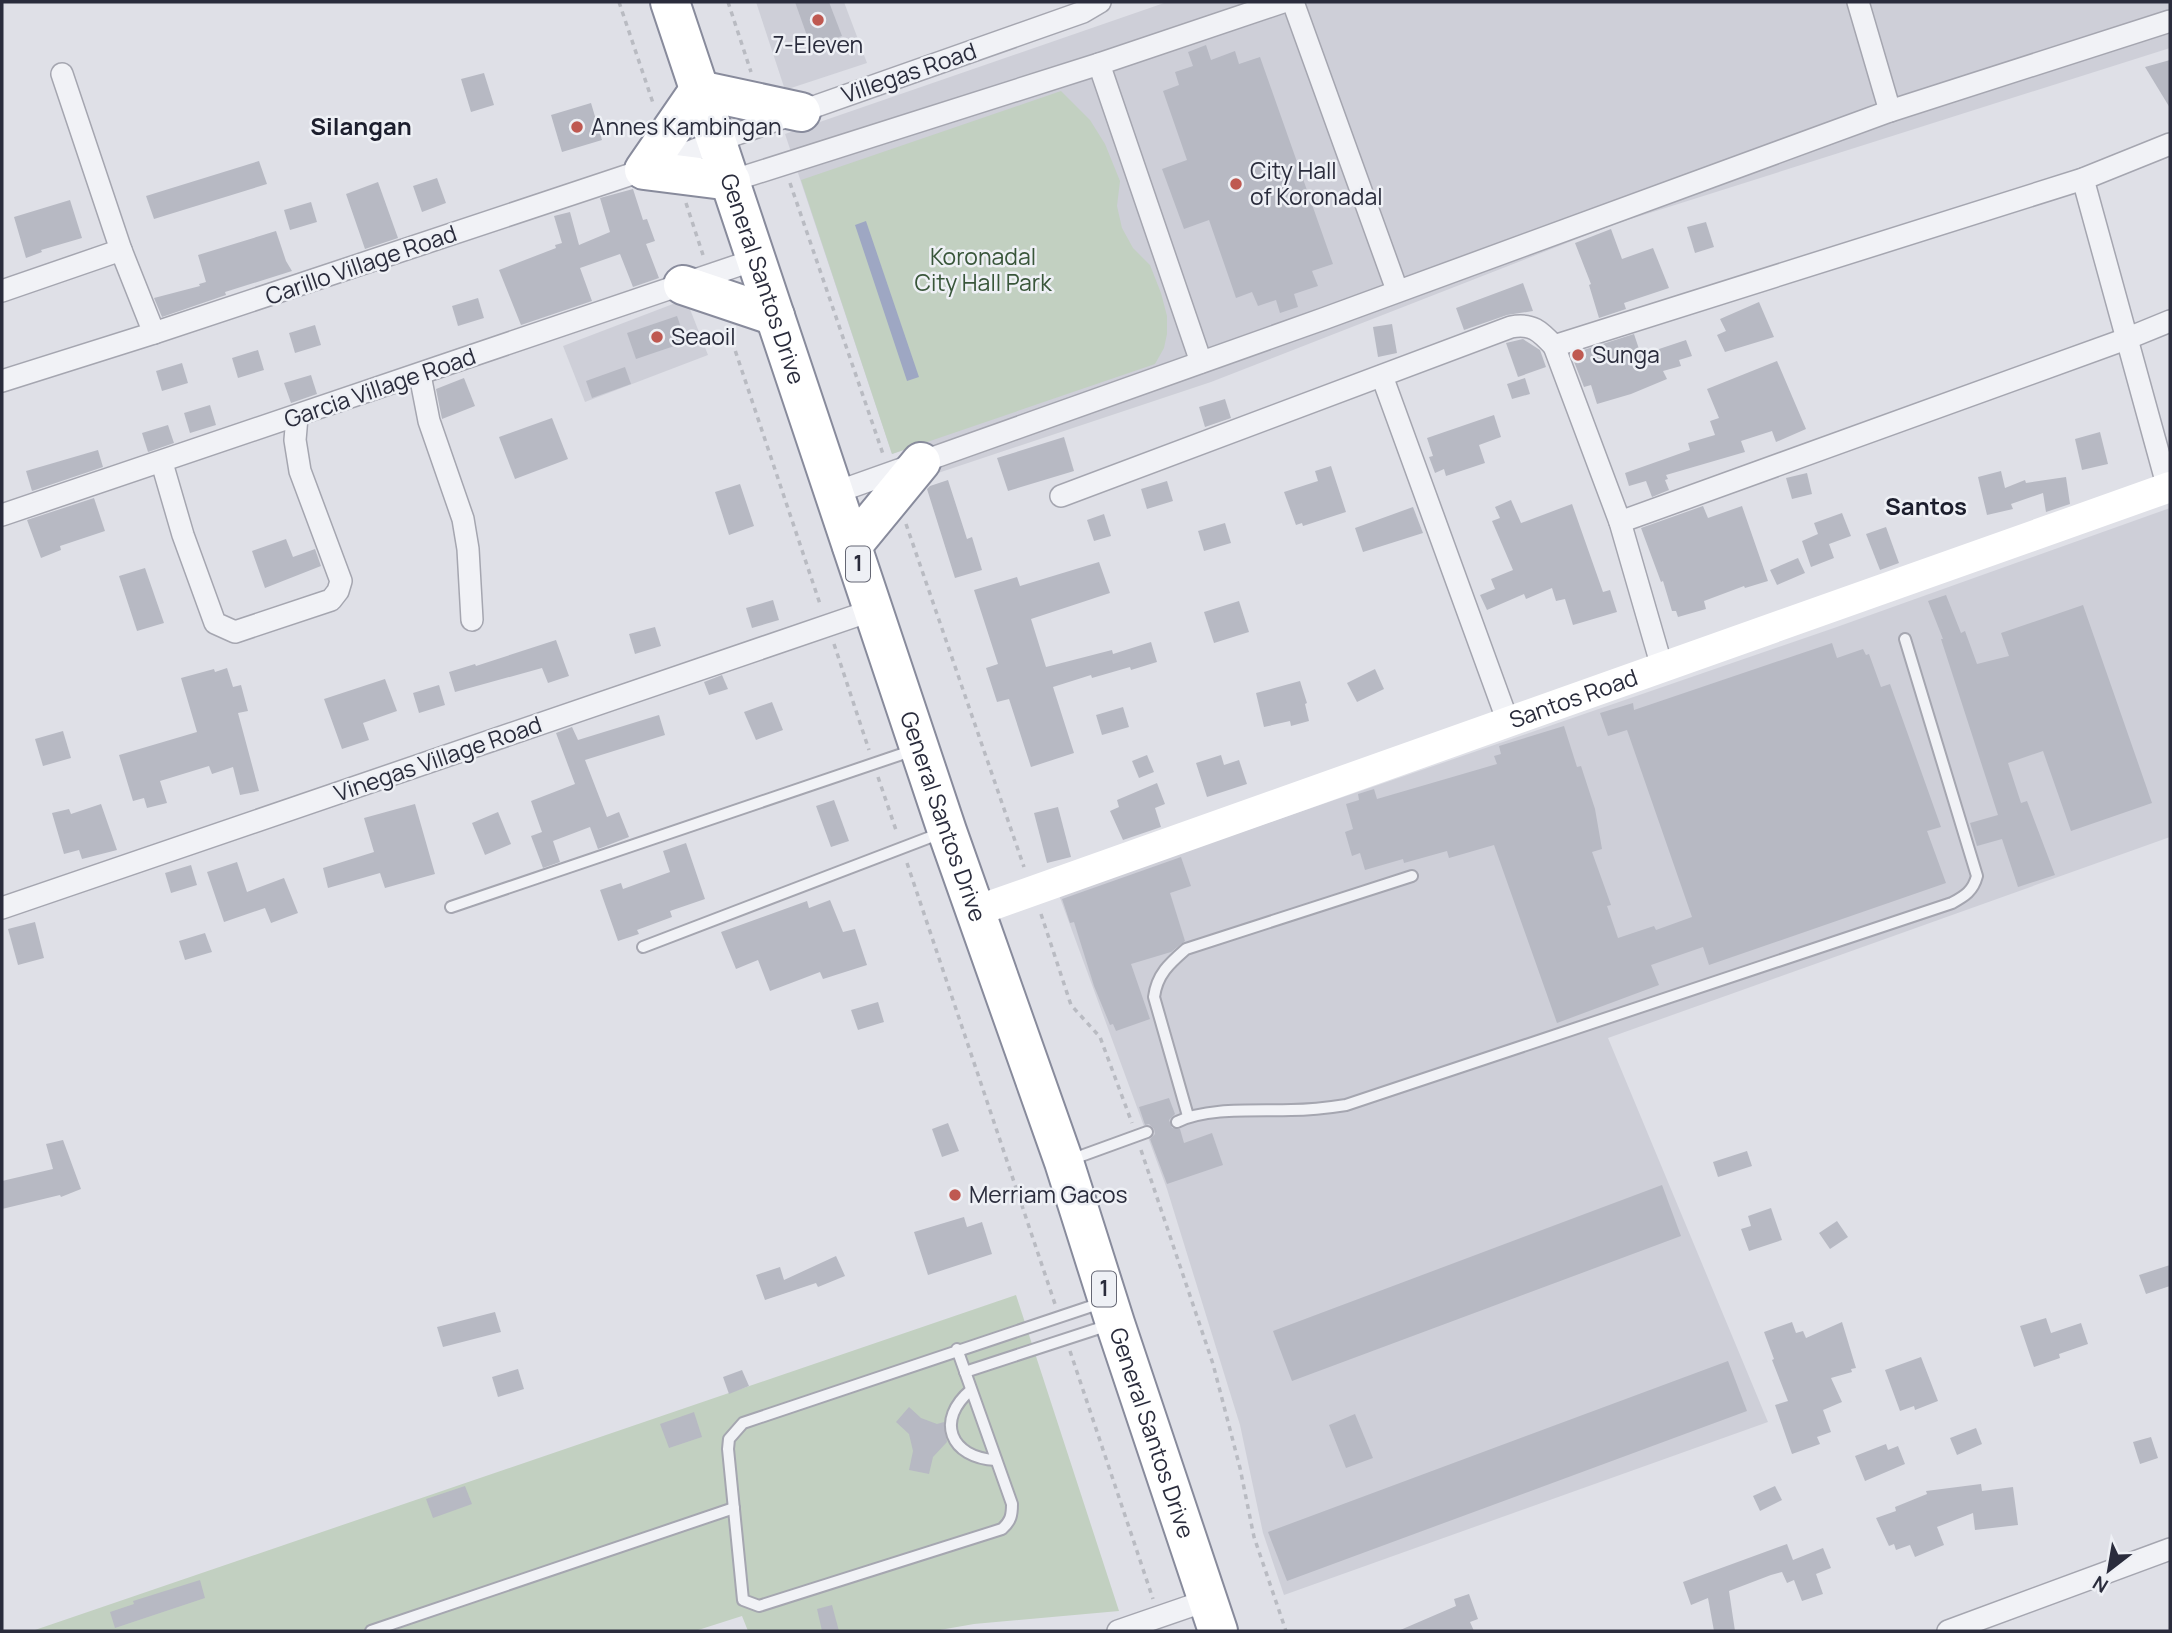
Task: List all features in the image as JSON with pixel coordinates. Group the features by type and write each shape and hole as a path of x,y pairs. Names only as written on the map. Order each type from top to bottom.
{"highway":[{"name":"General Santos Drive","path":"670,2 947,831 1064,1162 1111,1312 1213,1615"},
{"path":"731,181 644,170 699,90 801,112"},
{"path":"703,286 775,316"},
{"path":"852,546 903,462"}],"street":[{"name":"Villegas Road","path":"717,141 1083,12 1100,2"},
{"path":"731,181 1099,64 1283,2"},
{"path":"1293,2 1397,290"},
{"path":"1858,2 1890,111"},
{"path":"834,493 903,462 1200,362 1890,111 2170,21"},
{"path":"1099,64 1200,362"},
{"path":"62,74 121,250 154,333"},
{"name":"Carillo Village Road","path":"2,381 644,170 717,141"},
{"path":"1554,346 2083,179 2170,144"},
{"path":"2083,179 2169,488"},
{"path":"2,291 121,250"},
{"name":"Garcia Village Road","path":"2,515 420,375 703,286 757,259"},
{"path":"1620,522 2170,321"},
{"path":"1061,496 1521,325 1539,329 1554,346 1620,522 1662,667"},
{"path":"420,375 429,421 463,519 468,550 472,620"},
{"path":"1382,376 1508,722"},
{"path":"162,463 183,535 215,623 235,632 331,600 341,581 300,471 295,440 297,416"},
{"name":"Santos Road","path":"976,911 2169,488"},
{"name":"Vinegas Village Road","path":"2,908 873,610"},
{"path":"1948,1631 2170,1549"},
{"path":"1118,1631 1159,1617 1213,1615"}],"lane":[{"path":"1177,1122 1188,1116 1316,1110 1346,1105 1952,903 1967,895 1975,885 1977,876 1905,639"},
{"path":"452,907 920,748"},
{"path":"643,947 947,831"},
{"path":"1188,1116 1154,997 1156,984 1166,966 1186,949 1412,876"},
{"path":"1064,1162 1142,1133"},
{"path":"957,1349 1012,1504 1012,1516 1002,1529 759,1606 743,1600 729,1439 743,1423 957,1349 1059,1316 1111,1312"},
{"path":"965,1372 1066,1339 1111,1312"},
{"path":"971,1390 960,1399 953,1412 953,1439 960,1448 976,1458 996,1460"},
{"path":"371,1631 734,1508"}],"path":[{"path":"619,2 654,108"},
{"path":"728,2 753,78"},
{"path":"790,181 903,462"},
{"path":"682,192 703,286 827,626 1059,1316"},
{"path":"904,517 1071,1005 1100,1037 1142,1133 1213,1364 1240,1468 1254,1536 1286,1631"},
{"path":"1066,1339 1159,1617"}],"shaded area":[{"path":"756,2 844,2 867,63 785,90"},
{"path":"1167,2 2170,2 2170,48 1618,223 1211,382 932,475 920,444 892,454 785,134"},
{"path":"686,299 708,355 585,402 563,346"},
{"path":"2170,508 2170,837 1608,1038 1768,1422 1284,1595 1263,1533 1240,1425 1167,1189 1059,895 1834,628"}],"green space":[{"name":"Koronadal City Hall Park","path":"1061,91 1090,120 1105,144 1120,181 1117,206 1122,228 1133,248 1150,265 1161,293 1167,316 1164,348 1155,364 892,454 801,180"},
{"path":"1016,1295 1119,1611 974,1624 934,1631 748,1631 742,1616 695,1631 32,1631"}],"water":[{"path":"866,221 919,377 907,381 855,225"}],"building":[{"name":"7-Eleven","path":"795,2 829,2 842,36 811,47"},
{"name":"City Hall of Koronadal","path":"1206,45 1211,60 1235,51 1239,64 1260,57 1333,264 1312,271 1318,286 1294,294 1298,307 1280,313 1276,300 1258,306 1252,292 1236,298 1209,220 1184,229 1162,169 1187,160 1163,91 1179,85 1175,72 1193,66 1188,52"},
{"path":"2170,60 2170,108 2145,67"},
{"path":"484,73 494,105 471,112 461,79"},
{"path":"591,103 602,140 562,152 551,115"},
{"path":"259,161 267,184 154,219 146,196"},
{"path":"437,178 446,203 422,212 413,186"},
{"path":"378,182 398,238 365,249 346,194"},
{"path":"633,189 643,220 647,219 655,241 646,244 659,278 633,287 620,254 580,268 592,301 521,325 499,270 556,248 555,245 562,243 554,216 570,212 579,245 610,232 600,198"},
{"path":"70,200 82,238 41,250 42,252 26,258 14,217"},
{"path":"311,202 317,222 290,230 284,210"},
{"path":"1706,222 1714,247 1695,253 1687,227"},
{"path":"1611,229 1622,259 1653,248 1669,288 1624,303 1626,309 1599,318 1589,285 1591,284 1575,243"},
{"path":"276,231 292,271 225,292 226,295 162,317 154,298 206,282 198,255"},
{"path":"1523,283 1533,311 1507,315 1464,330 1456,308"},
{"path":"478,298 484,318 458,326 452,306"},
{"path":"1759,302 1774,337 1725,352 1717,335 1726,331 1720,319"},
{"name":"Seaoil","path":"677,316 686,342 636,359 627,333"},
{"path":"1392,324 1397,353 1378,357 1373,327"},
{"path":"315,325 321,345 295,353 289,333"},
{"path":"1634,334 1641,355 1686,340 1692,356 1679,360 1681,366 1663,371 1667,379 1597,404 1591,385 1584,387 1571,354"},
{"path":"1523,339 1540,350 1546,367 1518,377 1506,343"},
{"path":"258,350 264,370 238,378 232,358"},
{"path":"1777,361 1806,429 1776,442 1772,431 1741,441 1745,452 1666,475 1669,490 1652,497 1646,481 1629,486 1625,473 1690,450 1688,443 1715,435 1710,421 1719,418 1707,389"},
{"path":"182,363 188,383 162,391 156,371"},
{"path":"625,367 631,384 592,398 586,381"},
{"path":"311,375 317,394 291,403 284,383"},
{"path":"464,378 475,406 442,419 436,389"},
{"path":"1525,378 1530,394 1512,399 1507,384"},
{"path":"1225,399 1231,418 1205,427 1199,407"},
{"path":"210,405 216,425 190,433 184,413"},
{"path":"1494,415 1501,437 1479,445 1485,463 1446,476 1444,469 1435,473 1429,457 1433,456 1427,438"},
{"path":"552,418 568,459 515,479 499,437"},
{"path":"168,425 174,443 148,452 142,433"},
{"path":"2100,432 2108,464 2082,470 2075,439"},
{"path":"1064,437 1074,471 1008,491 997,458"},
{"path":"98,450 103,467 32,491 26,471"},
{"path":"1331,466 1346,512 1303,526 1302,523 1296,525 1284,492 1318,481 1315,471"},
{"path":"2001,471 2005,488 2025,480 2026,483 2066,477 2070,504 2046,512 2043,493 2011,504 2013,509 1987,515 1978,477"},
{"path":"1807,473 1812,494 1792,499 1786,478"},
{"path":"948,480 967,539 972,537 982,570 955,578 927,489"},
{"path":"1167,481 1173,501 1147,509 1141,489"},
{"path":"740,484 754,526 729,535 715,492"},
{"path":"94,498 105,531 60,546 61,550 41,558 27,520"},
{"path":"1511,500 1521,523 1572,504 1603,592 1610,590 1617,612 1573,625 1565,599 1556,601 1552,588 1526,599 1524,594 1487,610 1480,595 1495,589 1491,579 1513,570 1492,521 1500,518 1495,507"},
{"path":"1703,506 1708,518 1742,506 1768,581 1745,588 1744,586 1704,601 1706,609 1678,617 1676,611 1672,611 1641,528"},
{"path":"1413,507 1423,533 1363,552 1355,528"},
{"path":"1842,513 1851,536 1829,544 1834,558 1811,567 1802,541 1818,534 1814,523"},
{"path":"1104,514 1111,536 1094,541 1087,520"},
{"path":"1225,523 1231,543 1204,551 1198,531"},
{"path":"1886,527 1899,563 1880,570 1866,534"},
{"path":"286,539 293,557 315,549 321,566 265,588 252,551"},
{"path":"1798,558 1805,573 1777,585 1770,570"},
{"path":"1099,562 1110,593 1031,619 1046,667 1112,650 1113,654 1151,642 1157,662 1092,678 1091,675 1053,687 1074,753 1031,767 1009,699 997,702 986,668 998,664 974,590 1017,577 1020,586"},
{"path":"145,568 164,623 137,631 119,576"},
{"path":"1946,595 1961,633 1965,631 1977,664 2009,656 2001,633 2083,605 2152,803 2071,831 2043,751 2008,763 2021,803 2027,801 2055,875 2018,887 2002,839 1977,846 1970,823 1998,815 1943,639 1928,601"},
{"path":"773,600 779,620 752,628 746,608"},
{"path":"1239,601 1249,632 1214,643 1204,612"},
{"path":"655,627 661,646 635,654 629,634"},
{"path":"556,640 569,676 548,683 542,668 455,692 449,672"},
{"path":"1832,643 1837,658 1863,649 1866,655 1869,654 1881,687 1890,684 1941,827 1927,831 1946,883 1709,965 1703,947 1651,965 1659,985 1557,1023 1494,845 1449,858 1447,851 1404,863 1403,859 1365,870 1360,853 1352,856 1345,832 1353,829 1346,804 1359,800 1358,794 1374,789 1377,799 1497,764 1494,756 1501,754 1499,746 1564,726 1577,767 1581,766 1595,809 1602,849 1592,852 1611,905 1607,906 1618,938 1654,926 1656,930 1692,917 1627,730 1608,736 1600,713 1633,703 1634,710"},
{"path":"227,668 233,687 241,685 248,711 238,713 259,791 240,795 233,767 212,774 209,766 160,781 167,803 147,808 144,798 133,801 119,755 197,732 181,678"},
{"path":"1375,669 1384,689 1357,702 1347,683"},
{"path":"722,675 728,689 709,695 704,682"},
{"path":"385,679 397,711 363,723 369,740 342,749 324,699"},
{"path":"1300,681 1309,721 1291,726 1290,721 1264,727 1256,693"},
{"path":"439,685 445,705 419,713 413,693"},
{"path":"772,702 783,730 756,740 744,712"},
{"path":"1123,707 1129,727 1102,735 1096,715"},
{"path":"659,715 665,735 585,760 607,817 619,812 629,837 598,849 590,827 553,841 560,862 543,868 531,836 542,832 531,801 575,784 556,733 572,727 578,740"},
{"path":"63,731 71,758 43,766 35,739"},
{"path":"1147,755 1154,772 1139,778 1132,761"},
{"path":"1221,755 1224,765 1239,760 1247,784 1207,797 1196,763"},
{"path":"1157,783 1165,804 1155,808 1161,827 1123,840 1110,811 1119,807 1117,800"},
{"path":"834,800 849,841 831,847 816,806"},
{"path":"101,804 117,850 82,859 79,850 64,854 52,813 69,809 71,814"},
{"path":"415,804 435,874 385,888 380,873 328,888 323,868 374,852 364,818"},
{"path":"1058,807 1071,857 1047,863 1034,813"},
{"path":"498,812 511,844 485,855 472,823"},
{"path":"686,843 705,899 670,911 672,917 637,930 639,934 618,941 600,890 621,883 623,889 670,872 663,851"},
{"path":"1181,857 1191,886 1170,893 1185,941 1171,952 1131,964 1150,1019 1116,1031 1113,1024 1110,1025 1094,986 1074,922 1070,923 1062,899"},
{"path":"237,862 247,892 284,878 298,913 271,923 265,908 224,922 207,872"},
{"path":"191,865 197,885 171,893 165,873"},
{"path":"830,900 843,932 855,929 867,965 823,979 820,972 770,991 758,960 736,969 721,932 807,901 809,908"},
{"path":"35,922 44,958 18,965 8,929"},
{"path":"205,933 212,952 185,960 179,941"},
{"path":"878,1002 884,1022 858,1030 851,1010"},
{"path":"1169,1098 1175,1114 1169,1120 1172,1128 1180,1129 1184,1143 1212,1133 1223,1165 1167,1184 1150,1139 1155,1134 1154,1129 1149,1124 1145,1125 1139,1107"},
{"path":"948,1123 959,1151 942,1157 932,1129"},
{"path":"63,1140 81,1189 61,1197 60,1195 2,1209 2,1181 53,1169 46,1144"},
{"path":"1747,1151 1752,1166 1718,1177 1713,1162"},
{"path":"1662,1185 1681,1236 1292,1381 1273,1331"},
{"path":"1771,1208 1782,1240 1749,1251 1741,1229 1751,1226 1748,1216"},
{"path":"964,1217 967,1227 982,1222 992,1254 928,1275 914,1232"},
{"path":"1837,1221 1848,1237 1830,1249 1819,1233"},
{"path":"836,1256 845,1276 818,1287 816,1283 765,1300 756,1275 780,1267 784,1280"},
{"path":"2170,1265 2170,1286 2146,1294 2139,1275"},
{"path":"495,1312 501,1332 443,1347 437,1327"},
{"path":"2046,1318 2051,1333 2081,1323 2088,1344 2059,1354 2060,1358 2034,1367 2020,1326"},
{"path":"1792,1322 1796,1333 1803,1331 1806,1338 1842,1322 1856,1368 1851,1369 1852,1372 1831,1378 1842,1402 1823,1410 1831,1432 1817,1437 1820,1444 1792,1454 1775,1405 1788,1401 1764,1332"},
{"path":"1921,1357 1938,1401 1915,1410 1914,1406 1900,1411 1885,1370"},
{"path":"1728,1361 1747,1411 1287,1581 1268,1532"},
{"path":"518,1369 524,1389 498,1397 492,1377"},
{"path":"742,1370 749,1386 729,1394 723,1377"},
{"path":"909,1407 921,1418 937,1424 944,1422 947,1442 933,1457 929,1474 909,1470 913,1451 909,1434 896,1422"},
{"path":"694,1412 702,1437 669,1448 660,1424"},
{"path":"1355,1414 1373,1458 1346,1468 1329,1425"},
{"path":"1976,1428 1982,1444 1957,1455 1950,1438"},
{"path":"2151,1437 2158,1458 2140,1464 2133,1442"},
{"path":"1886,1444 1888,1450 1898,1446 1905,1464 1865,1481 1855,1456"},
{"path":"1981,1484 1982,1491 2013,1487 2018,1525 1975,1530 1973,1513 1937,1527 1944,1545 1915,1557 1910,1545 1896,1550 1894,1544 1889,1546 1876,1518 1896,1511 1895,1507 1927,1494 1926,1491"},
{"path":"465,1486 472,1504 433,1518 426,1499"},
{"path":"1775,1486 1782,1500 1760,1511 1753,1496"},
{"path":"1787,1544 1793,1560 1823,1548 1831,1568 1816,1574 1823,1594 1802,1601 1794,1580 1787,1583 1782,1572 1729,1591 1735,1631 1714,1631 1708,1598 1691,1605 1683,1582"},
{"path":"200,1580 205,1598 115,1628 110,1612 134,1604 133,1601"},
{"path":"1469,1594 1478,1619 1470,1622 1474,1631 1398,1631 1456,1606 1454,1599"},
{"path":"832,1605 839,1631 822,1631 817,1609"}],"place":[{"name":"7-Eleven","path":"818,20"},
{"name":"Annes Kambingan","path":"577,127"},
{"name":"City Hall of Koronadal","path":"1236,184"},
{"name":"Seaoil","path":"657,337"},
{"name":"Sunga","path":"1578,355"},
{"name":"Merriam Gacos","path":"955,1195"}],"district":[{"name":"Silangan","path":"361,127"},
{"name":"Santos","path":"1926,507"}]}
